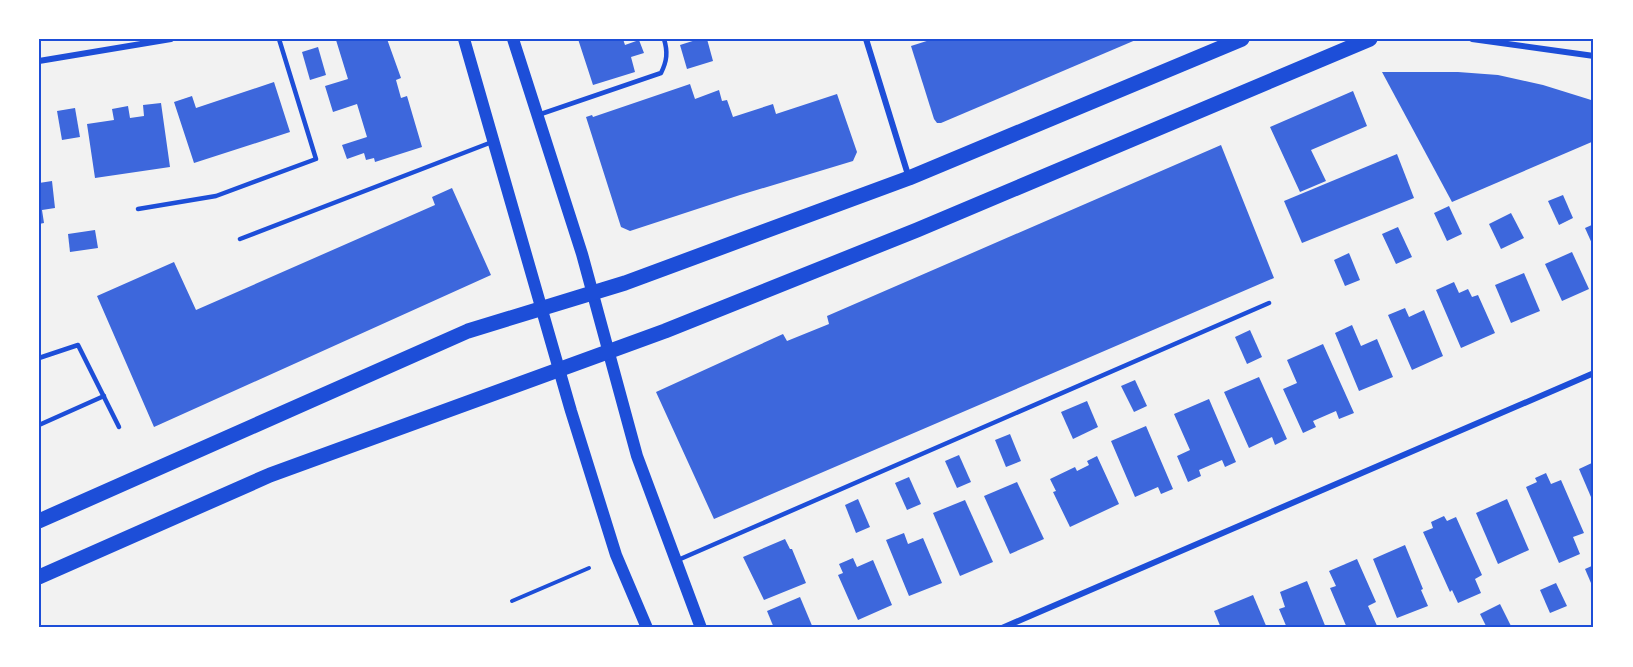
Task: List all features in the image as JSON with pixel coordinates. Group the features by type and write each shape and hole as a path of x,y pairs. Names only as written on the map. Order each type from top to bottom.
{"main road":[{"path":"464,39 559,370 616,555 646,628"},
{"path":"513,39 592,292 637,456 702,628"},
{"path":"39,521 468,331 624,283 909,178 1241,39"},
{"path":"39,577 270,475 608,352 917,230 1370,39"}],"street":[{"path":"39,61 171,39"},
{"path":"866,39 909,178"},
{"path":"1472,39 1594,56"},
{"path":"1002,628 1594,373"}],"lane":[{"path":"138,209 216,196 316,159 279,39"},
{"path":"538,115 661,73 668,50 664,39"},
{"path":"240,239 493,141"},
{"path":"676,561 1269,303"},
{"path":"39,358 78,345 119,427"},
{"path":"39,424 104,396"}],"path":[{"path":"512,601 589,568"}],"building":[{"path":"387,39 401,78 396,80 401,98 407,96 422,147 375,162 374,158 366,160 364,153 347,159 342,145 367,137 357,104 333,112 325,86 348,79 336,40"},
{"path":"578,39 623,39 625,45 639,40 644,53 631,57 635,72 593,85"},
{"path":"707,39 713,61 687,69 680,45"},
{"path":"933,39 1138,39 937,123 911,46"},
{"path":"318,47 326,75 310,80 302,52"},
{"path":"1382,72 1458,72 1498,75 1543,85 1588,99 1594,101 1594,141 1452,202"},
{"path":"274,82 290,132 194,163 174,102 192,96 196,108"},
{"path":"690,84 695,99 719,90 722,101 727,100 733,117 773,104 776,114 837,94 857,152 853,161 630,231 621,227 586,117 592,115 593,117"},
{"path":"1353,91 1367,126 1311,150 1326,181 1300,192 1270,127"},
{"path":"161,103 170,167 95,178 87,124 114,120 112,109 128,106 130,118 144,116 143,105"},
{"path":"75,108 80,137 62,140 57,111"},
{"path":"1221,145 1274,278 714,519 656,392 783,334 787,341 829,324 827,316"},
{"path":"1397,154 1414,198 1302,243 1284,201"},
{"path":"52,181 55,208 42,210 44,223 39,224 39,183"},
{"path":"452,188 491,275 154,427 97,296 174,262 196,310 435,205 432,197"},
{"path":"1563,195 1573,218 1559,225 1548,201"},
{"path":"1449,206 1462,234 1447,241 1434,213"},
{"path":"1511,213 1524,238 1501,249 1489,224"},
{"path":"1594,224 1594,248 1585,228"},
{"path":"1398,227 1412,257 1396,264 1382,234"},
{"path":"95,230 98,248 70,252 68,234"},
{"path":"1572,252 1589,289 1562,301 1545,264"},
{"path":"1349,253 1360,280 1345,286 1334,260"},
{"path":"1524,273 1540,311 1511,323 1495,285"},
{"path":"1454,282 1459,293 1468,289 1472,297 1478,295 1495,333 1461,348 1436,290"},
{"path":"1405,308 1409,317 1424,310 1443,356 1412,370 1388,315"},
{"path":"1352,325 1361,346 1377,339 1393,377 1359,391 1335,333"},
{"path":"1250,330 1262,357 1247,364 1235,337"},
{"path":"1323,344 1354,413 1339,419 1336,411 1313,421 1316,427 1303,433 1283,389 1297,383 1287,360"},
{"path":"1259,377 1287,439 1275,445 1272,437 1249,448 1224,392"},
{"path":"1135,380 1147,406 1134,412 1121,386"},
{"path":"1209,399 1236,462 1225,467 1222,460 1199,470 1201,476 1188,482 1177,456 1190,450 1174,414"},
{"path":"1087,401 1098,427 1073,439 1061,412"},
{"path":"1146,426 1173,489 1161,494 1158,487 1135,497 1111,441"},
{"path":"1010,434 1021,461 1006,467 995,440"},
{"path":"959,455 971,482 957,488 945,461"},
{"path":"1097,456 1119,504 1070,527 1053,492 1056,491 1050,479 1075,467 1077,471 1089,465 1087,461"},
{"path":"1594,462 1594,504 1579,469"},
{"path":"1546,473 1551,484 1561,480 1584,533 1573,537 1580,554 1559,563 1526,487 1537,482 1535,478"},
{"path":"909,477 921,504 907,510 895,483"},
{"path":"1017,482 1044,539 1010,554 984,496"},
{"path":"858,499 870,527 856,533 845,505"},
{"path":"1507,499 1529,550 1498,564 1476,513"},
{"path":"965,500 993,562 960,576 933,513"},
{"path":"1444,516 1447,521 1456,517 1482,575 1475,579 1481,593 1458,603 1452,590 1450,592 1423,532 1433,528 1431,522"},
{"path":"904,533 908,544 923,538 942,583 909,596 886,540"},
{"path":"785,539 792,549 806,583 764,600 743,557"},
{"path":"1405,545 1428,606 1397,618 1373,559"},
{"path":"853,558 857,567 873,560 892,605 858,620 838,575 843,573 839,564"},
{"path":"1357,559 1376,602 1368,606 1378,628 1347,628 1330,588 1336,586 1329,571"},
{"path":"1594,565 1594,590 1585,569"},
{"path":"1307,581 1326,628 1287,628 1279,609 1285,607 1280,592"},
{"path":"1556,583 1567,606 1550,613 1540,590"},
{"path":"1253,595 1267,628 1221,628 1214,611"},
{"path":"800,597 813,628 774,628 767,611"},
{"path":"1500,604 1512,628 1487,628 1480,614"}]}
